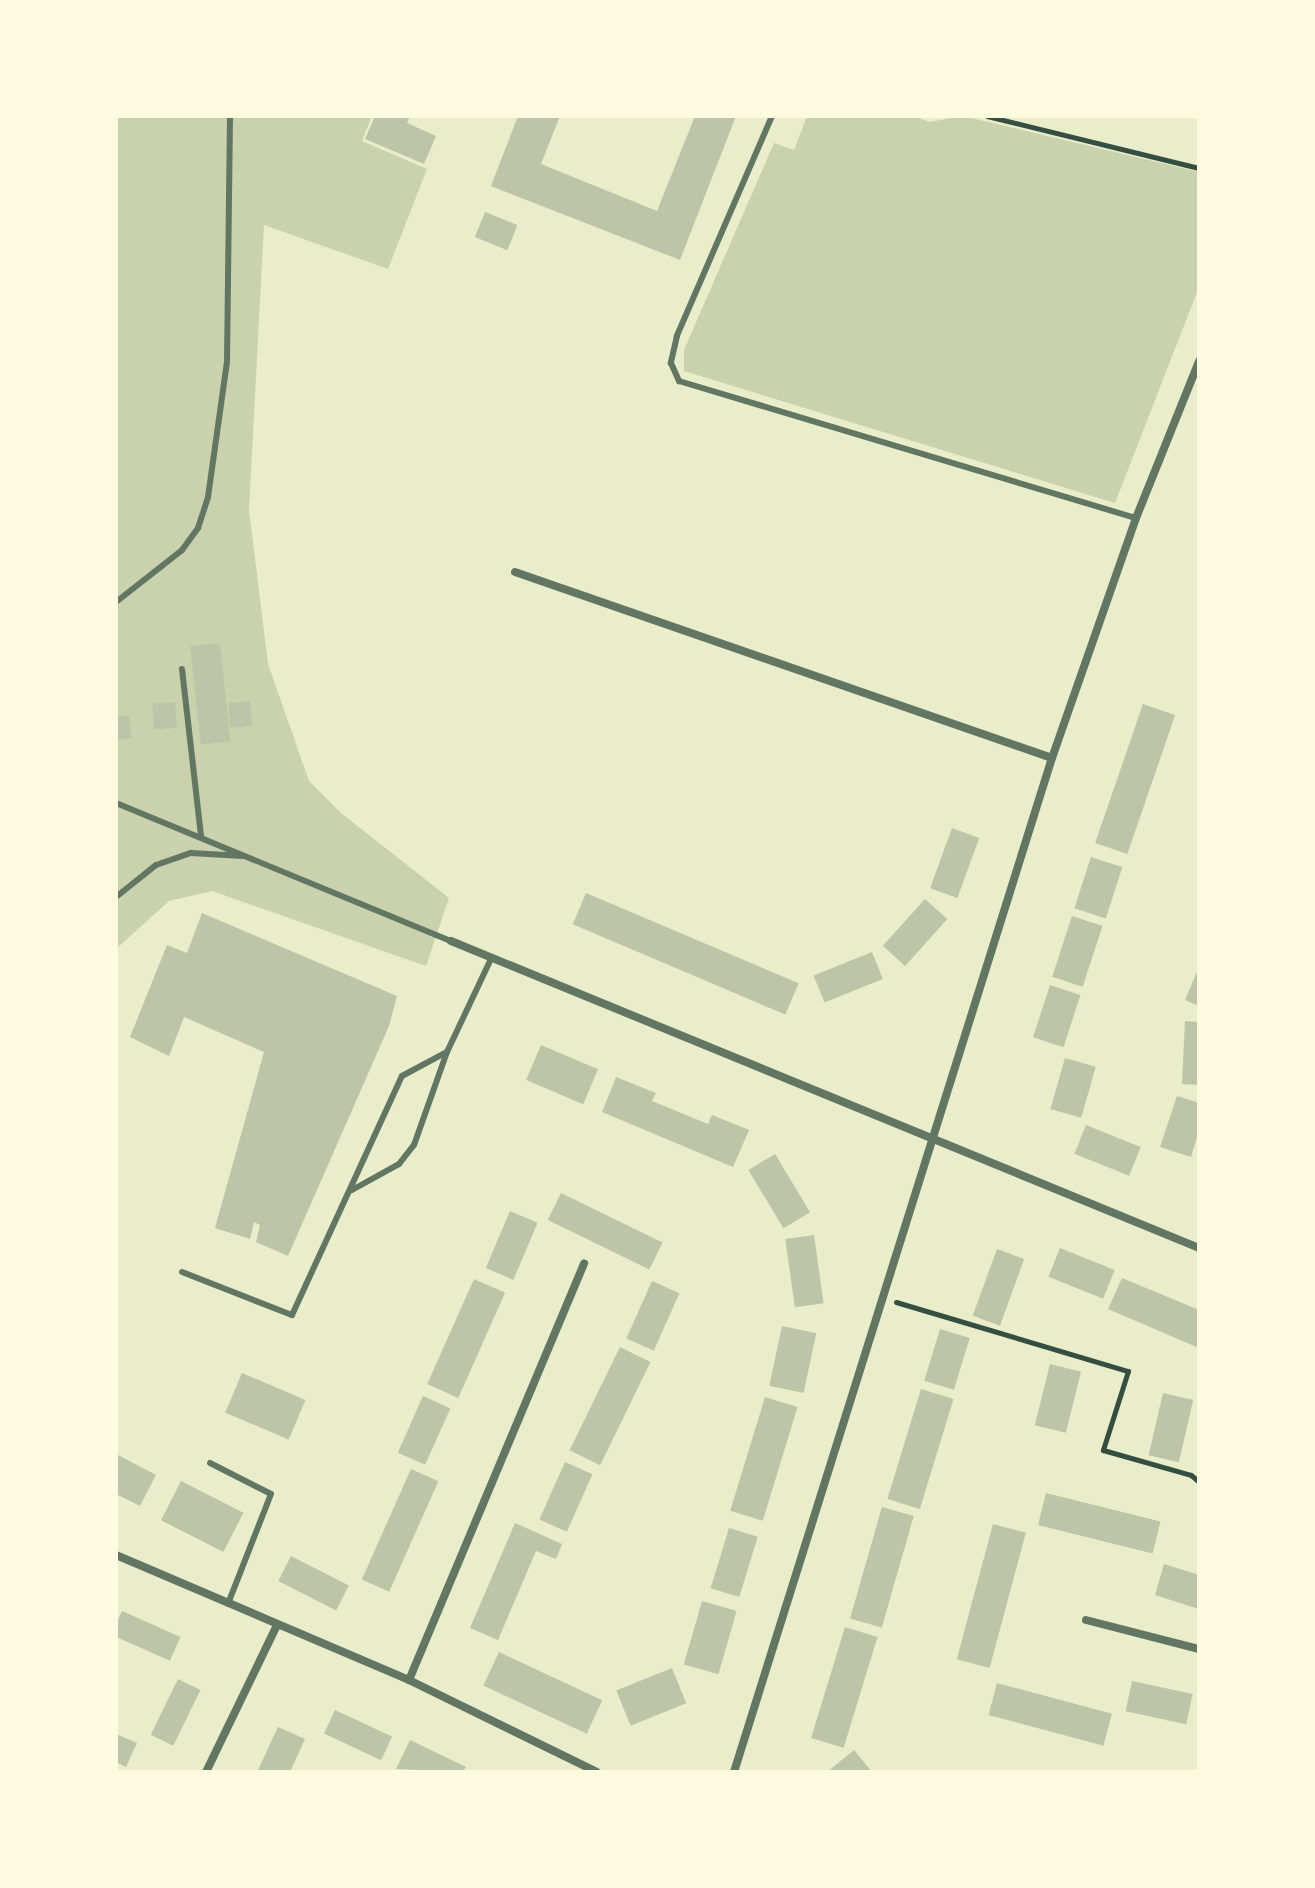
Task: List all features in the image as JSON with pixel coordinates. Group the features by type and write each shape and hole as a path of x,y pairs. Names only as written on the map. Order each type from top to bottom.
{"street":[{"path":"734,1772 1052,758 1136,518 1199,361"},
{"path":"515,572 1052,758"},
{"path":"451,941 935,1137 1199,1248"},
{"path":"409,1680 584,1263"},
{"path":"116,1555 409,1680 597,1772"},
{"path":"1086,1620 1199,1649"},
{"path":"206,1772 277,1625"}],"lane":[{"path":"116,602 182,550 198,528 208,497 227,362 230,116"},
{"path":"772,116 677,336 671,363 679,381 1136,518"},
{"path":"182,669 201,836"},
{"path":"116,803 451,941"},
{"path":"116,897 156,865 191,853 249,857"},
{"path":"350,1191 399,1164 414,1145 447,1052 492,957"},
{"path":"182,1272 292,1315 402,1076 447,1052"},
{"path":"210,1463 271,1494 228,1604"}],"path":[{"path":"987,116 1199,168"},
{"path":"884,1299 1128,1371 1103,1450 1191,1475 1199,1482"}],"green space":[{"path":"116,116 372,116 362,141 427,169 388,269 264,225 249,510 268,664 309,781 341,813 449,898 426,966 212,891 169,901 116,949"},
{"path":"807,116 914,116 929,122 963,116 1199,172 1199,287 1115,503 684,371 684,350 774,143 794,150"}],"building":[{"path":"375,116 410,116 407,123 436,136 424,164 365,139"},
{"path":"518,116 560,116 541,164 657,211 695,116 736,116 680,260 491,186"},
{"path":"485,212 517,225 507,250 475,237"},
{"path":"220,643 230,741 201,745 190,646"},
{"path":"250,701 252,726 230,728 228,703"},
{"path":"175,702 177,728 154,730 152,704"},
{"path":"1143,704 1175,715 1127,854 1095,843"},
{"path":"129,715 131,738 116,740 116,717"},
{"path":"952,828 979,838 957,898 930,888"},
{"path":"1091,857 1122,867 1106,919 1074,908"},
{"path":"586,893 799,983 785,1015 573,924"},
{"path":"925,899 947,919 905,966 883,946"},
{"path":"202,913 397,996 389,1026 288,1256 256,1242 260,1225 254,1222 250,1239 215,1228 264,1052 184,1017 169,1056 130,1037 167,945 187,953"},
{"path":"1072,916 1102,926 1083,987 1052,977"},
{"path":"872,952 883,979 824,1002 814,976"},
{"path":"1199,967 1199,1006 1185,1000"},
{"path":"1050,985 1080,995 1063,1047 1033,1037"},
{"path":"1185,1021 1199,1022 1199,1085 1182,1084"},
{"path":"541,1045 598,1069 583,1104 526,1080"},
{"path":"1065,1058 1096,1067 1081,1118 1050,1109"},
{"path":"616,1077 656,1093 652,1101 708,1124 712,1115 749,1130 733,1167 602,1112"},
{"path":"1177,1096 1199,1103 1199,1130 1191,1157 1160,1147"},
{"path":"1086,1125 1141,1147 1129,1176 1074,1154"},
{"path":"775,1154 810,1212 783,1228 748,1170"},
{"path":"561,1193 663,1243 649,1269 548,1220"},
{"path":"510,1211 538,1223 513,1280 486,1268"},
{"path":"814,1235 824,1303 795,1307 785,1239"},
{"path":"1060,1248 1115,1270 1103,1299 1048,1277"},
{"path":"997,1249 1024,1259 1000,1326 973,1316"},
{"path":"1122,1278 1199,1310 1199,1348 1108,1309"},
{"path":"474,1279 505,1293 458,1398 427,1384"},
{"path":"652,1281 679,1293 654,1351 626,1339"},
{"path":"782,1326 816,1333 804,1393 769,1386"},
{"path":"940,1329 970,1338 954,1390 924,1381"},
{"path":"620,1347 651,1362 600,1465 570,1450"},
{"path":"1050,1364 1081,1372 1066,1433 1035,1425"},
{"path":"242,1373 306,1400 289,1440 225,1413"},
{"path":"921,1389 954,1399 920,1509 887,1499"},
{"path":"1163,1393 1193,1400 1179,1462 1149,1455"},
{"path":"423,1396 450,1408 425,1465 398,1453"},
{"path":"765,1397 798,1407 763,1521 730,1511"},
{"path":"118,1455 156,1475 140,1506 116,1494"},
{"path":"565,1462 592,1474 567,1532 539,1520"},
{"path":"411,1469 438,1481 389,1592 362,1580"},
{"path":"181,1481 243,1513 223,1552 161,1520"},
{"path":"1046,1493 1160,1522 1153,1554 1038,1525"},
{"path":"882,1507 914,1516 882,1628 850,1619"},
{"path":"515,1523 562,1544 556,1559 536,1551 498,1640 470,1628"},
{"path":"993,1524 1026,1533 990,1668 957,1659"},
{"path":"729,1528 758,1537 739,1597 711,1588"},
{"path":"291,1556 349,1586 336,1610 278,1581"},
{"path":"1164,1564 1199,1575 1199,1609 1155,1595"},
{"path":"702,1601 737,1611 718,1674 684,1664"},
{"path":"122,1611 180,1637 170,1661 116,1637 116,1624"},
{"path":"845,1627 878,1637 844,1748 811,1738"},
{"path":"499,1652 602,1700 587,1734 483,1686"},
{"path":"672,1668 686,1703 631,1726 616,1690"},
{"path":"178,1679 200,1690 173,1746 151,1735"},
{"path":"1132,1681 1193,1694 1186,1724 1126,1711"},
{"path":"997,1683 1112,1714 1103,1746 988,1715"},
{"path":"335,1710 392,1737 381,1760 324,1734"},
{"path":"278,1727 305,1739 290,1772 257,1772"},
{"path":"116,1734 137,1743 126,1767 116,1762"},
{"path":"410,1740 466,1767 463,1772 396,1769"},
{"path":"854,1750 872,1772 827,1772"}]}
